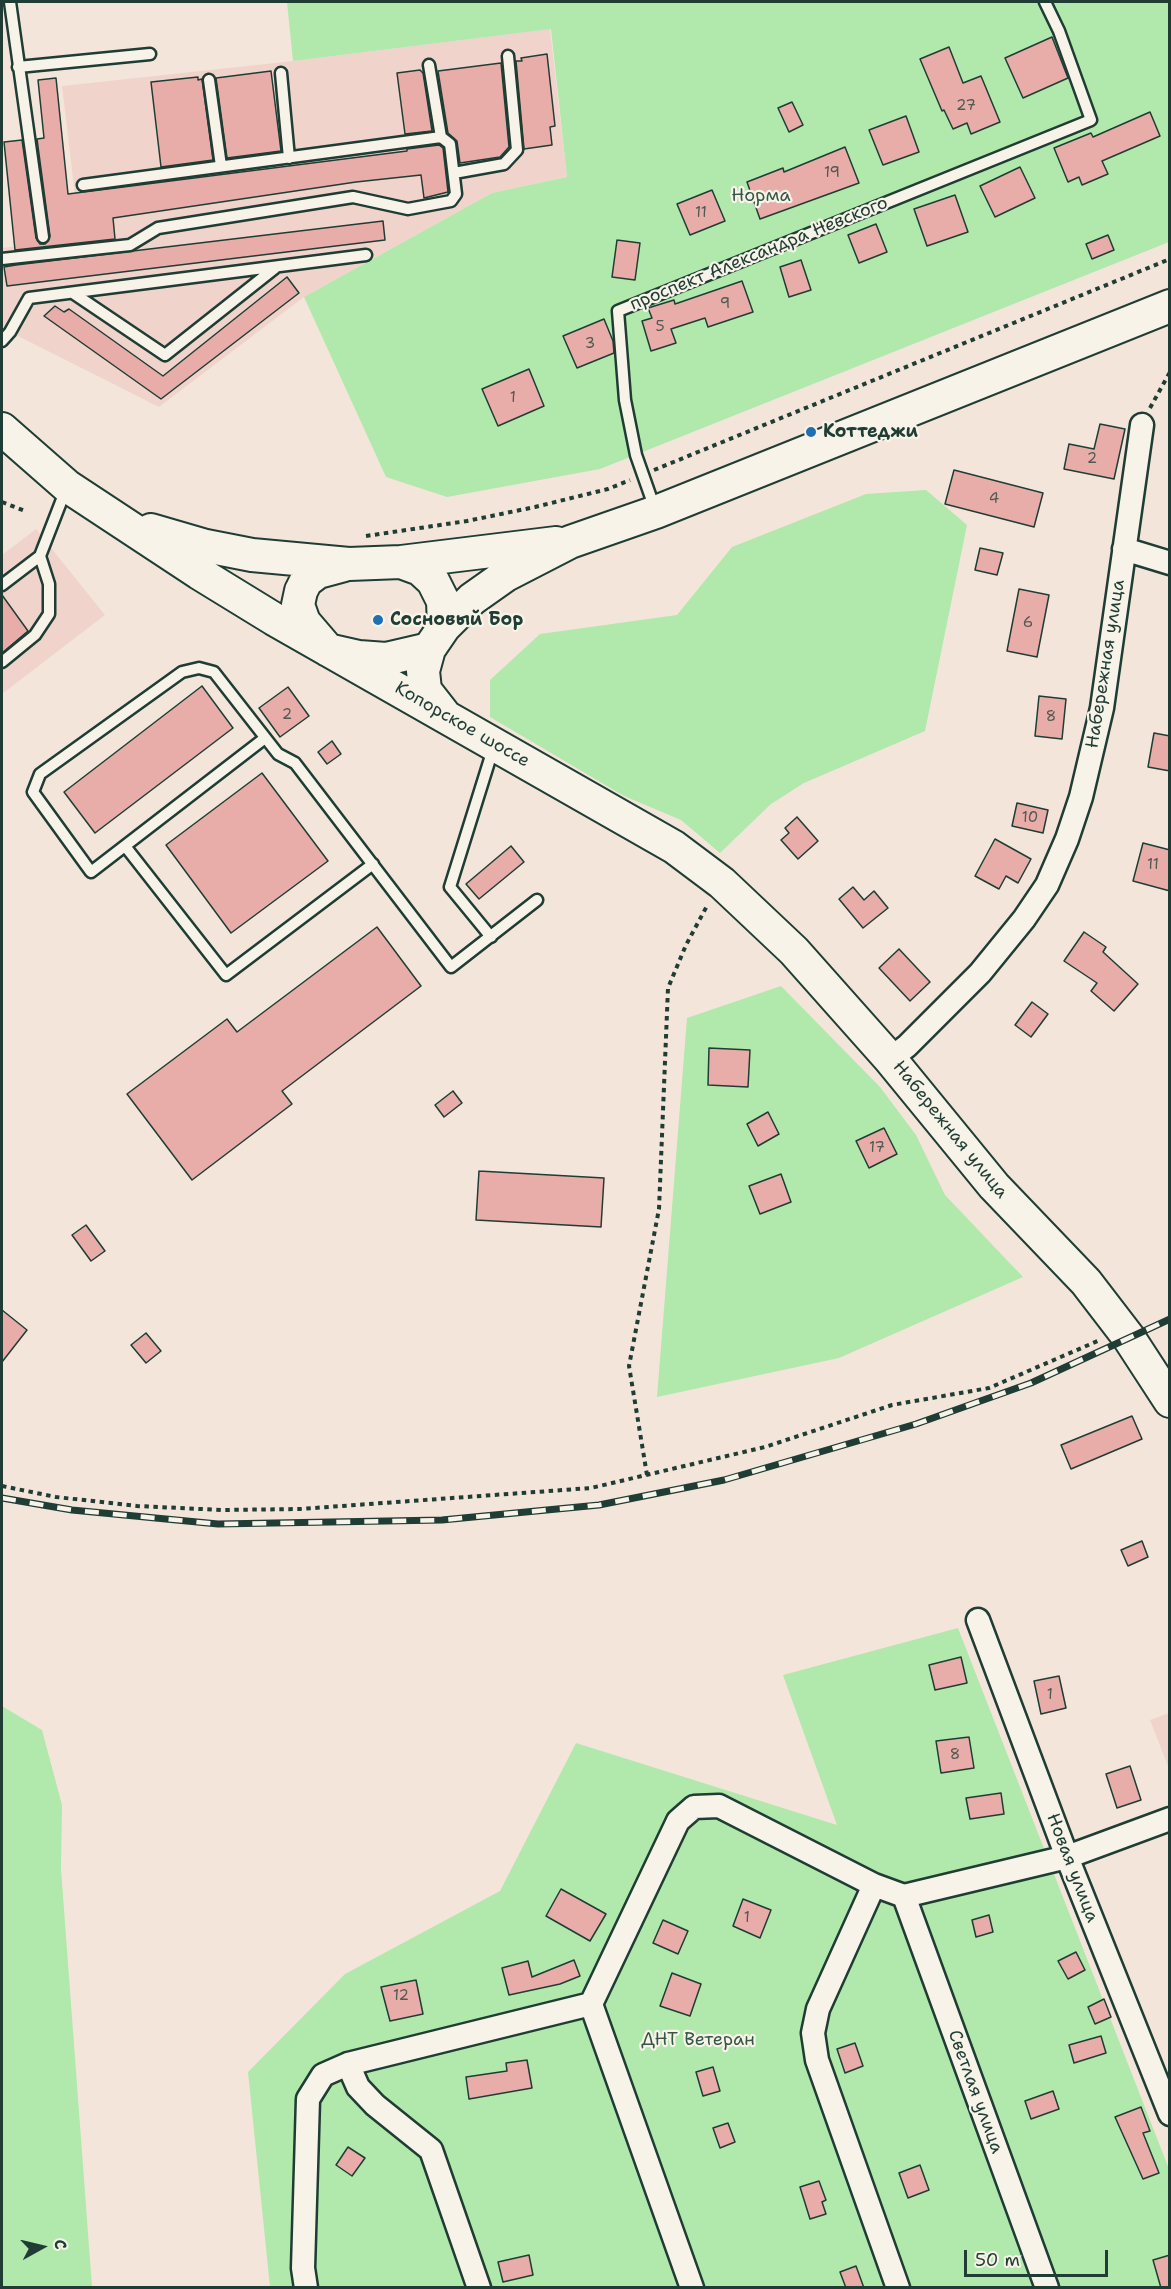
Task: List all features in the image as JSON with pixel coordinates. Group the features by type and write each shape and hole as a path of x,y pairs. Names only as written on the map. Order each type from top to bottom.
{"main road":[{"path":"355,550 306,581 298,605 304,622 328,650 359,657 386,659 437,638 472,599 506,575 570,542 656,512 1170,306"},
{"name":"Копорское шоссе","path":"2,429 67,486 264,614 442,712 675,846 722,883 794,951 890,1059"},
{"path":"118,521 206,546 252,555 355,550 420,569 433,581 443,601 437,638 423,671 425,690 442,712"},
{"path":"400,562 570,542"},
{"name":"Набережная улица","path":"890,1059 994,1186 1086,1282 1129,1338 1170,1401"}],"street":[{"name":"Набережная улица","path":"890,1059 907,1046 980,973 1024,919 1047,885 1081,797 1102,708 1142,425"},
{"path":"1124,549 1170,563"},
{"name":"Новая улица","path":"978,1620 1067,1857 1170,2114"},
{"path":"692,2288 591,2004 678,1821 694,1807 719,1806 874,1885 904,1896 1067,1857 1170,1819"},
{"path":"874,1885 818,2009 813,2033 817,2060 898,2288"},
{"name":"Светлая улица","path":"904,1896 1047,2288"},
{"path":"306,2288 303,2268 308,2098 323,2075 348,2064 591,2004"},
{"path":"348,2064 358,2087 431,2150 479,2288"}],"lane":[{"path":"10,2 42,237"},
{"name":"проспект Александра Невского","path":"656,512 642,475 625,400 618,311 1091,120 1059,31 1045,2"},
{"path":"18,67 150,54"},
{"path":"454,172 504,164 517,150 508,56"},
{"path":"2,259 129,245 158,228 353,197 408,209 451,201 456,194 450,144 441,137 429,65"},
{"path":"281,73 289,158"},
{"path":"209,80 221,166"},
{"path":"83,185 441,137"},
{"path":"2,340 10,332 29,298 366,255"},
{"path":"73,292 165,355 276,267"},
{"path":"2,585 40,556 67,486"},
{"path":"2,662 36,635 49,614 50,584 40,556"},
{"path":"265,738 91,872 33,792 40,774 182,672 199,668 214,672 278,754 295,763 451,967 537,900"},
{"path":"491,937 450,887 495,744"},
{"path":"125,846 226,975 373,864"}],"path":[{"path":"355,550 467,521 608,489 1170,259"},
{"path":"1142,425 1170,372"},
{"path":"2,502 25,511"},
{"path":"647,1475 629,1366 659,1209 668,988 686,945 722,883"},
{"path":"2,1486 56,1497 137,1506 222,1509 300,1509 591,1488 765,1447 892,1405 989,1388 1110,1336"}],"shaded area":[{"path":"550,29 567,177 492,193 304,297 159,407 2,328 2,248 80,238 62,86 293,61"},
{"path":"36,529 105,615 2,694 2,555"},
{"path":"1170,1713 1169,1769 1150,1720"}],"green space":[{"name":"Норма","path":"287,2 1169,2 1169,242 600,469 447,497 386,477 304,297 492,193 567,177 551,29 293,61"},
{"path":"926,490 967,525 925,731 804,783 771,804 720,853 681,820 624,796 490,717 490,680 540,634 677,615 732,547 866,494"},
{"path":"781,986 880,1087 916,1135 945,1195 1023,1277 839,1358 657,1397 687,1018"},
{"name":"ДНТ Ветеран","path":"958,1628 1169,2169 1169,2287 270,2287 248,2072 345,1974 500,1891 576,1743 837,1825 783,1675"},
{"path":"2,1706 42,1730 62,1805 61,1869 92,2287 2,2287"}],"building":[{"path":"1052,37 1068,78 1023,98 1005,58"},
{"path":"949,47 963,83 981,76 1000,122 971,134 967,123 953,129 944,110 942,111 920,59"},
{"path":"547,54 555,126 550,127 552,145 524,149 516,61 522,61 521,58"},
{"path":"501,63 509,147 500,157 460,163 457,141 448,133 438,71"},
{"path":"420,70 423,73 432,131 405,134 397,73"},
{"path":"271,71 281,151 227,158 216,78"},
{"path":"198,77 198,80 202,79 213,160 161,167 151,82"},
{"path":"56,78 68,194 439,145 443,148 448,192 424,198 421,175 356,182 113,218 115,239 15,250 4,142 22,140 36,238 40,244 45,244 50,236 37,139 44,138 38,80"},
{"path":"792,102 803,125 789,132 778,108"},
{"path":"1150,112 1160,136 1102,161 1108,174 1082,185 1079,177 1068,182 1054,148 1091,133 1093,137"},
{"path":"906,116 919,152 883,165 869,130"},
{"path":"845,147 859,183 760,219 747,182 783,168 784,172"},
{"path":"1020,167 1035,198 995,217 980,186"},
{"path":"712,190 725,221 690,235 677,204"},
{"path":"955,195 968,232 927,246 914,209"},
{"path":"383,221 385,240 7,286 4,267 16,265"},
{"path":"876,224 887,252 859,263 848,235"},
{"path":"1108,235 1114,250 1092,259 1086,244"},
{"path":"617,240 640,243 635,280 612,277"},
{"path":"801,260 811,290 789,297 780,267"},
{"path":"287,277 299,293 161,399 44,316 55,306 64,312 69,309 163,376"},
{"path":"742,281 753,312 708,327 705,318 671,329 676,343 651,351 642,321 652,318 648,308 674,300 675,304"},
{"path":"604,319 613,341 614,353 577,368 563,336"},
{"path":"529,369 544,406 498,426 482,389"},
{"path":"1100,424 1125,429 1114,479 1064,469 1069,444 1094,449"},
{"path":"954,470 1043,493 1034,527 945,504"},
{"path":"980,548 1003,553 997,575 975,570"},
{"path":"1019,589 1049,595 1037,657 1007,651"},
{"path":"2,595 28,631 2,653"},
{"path":"202,686 233,728 95,833 64,792"},
{"path":"288,687 309,716 280,737 259,708"},
{"path":"1039,696 1066,699 1062,739 1035,736"},
{"path":"1154,733 1170,736 1170,771 1148,767"},
{"path":"332,741 341,754 327,764 318,752"},
{"path":"262,773 328,861 231,933 166,845"},
{"path":"1017,803 1048,810 1043,833 1012,826"},
{"path":"797,817 818,841 798,859 781,840 789,833 785,828"},
{"path":"995,839 1031,859 1018,883 1006,876 999,889 975,876"},
{"path":"1143,843 1170,850 1170,891 1133,881"},
{"path":"511,846 524,862 479,899 466,884"},
{"path":"853,887 864,900 874,891 888,908 863,928 839,899"},
{"path":"377,927 421,986 282,1091 292,1104 192,1180 127,1094 227,1019 237,1032"},
{"path":"1084,932 1106,947 1103,952 1138,984 1114,1011 1091,991 1097,983 1064,961"},
{"path":"899,949 930,982 910,1001 879,968"},
{"path":"1032,1002 1048,1014 1031,1037 1015,1025"},
{"path":"709,1048 750,1050 748,1087 708,1085"},
{"path":"453,1091 462,1103 444,1117 435,1105"},
{"path":"768,1112 779,1134 758,1146 747,1124"},
{"path":"884,1128 897,1154 869,1168 856,1141"},
{"path":"479,1171 604,1178 601,1227 476,1220"},
{"path":"781,1174 791,1202 760,1214 749,1186"},
{"path":"86,1225 105,1251 91,1261 72,1235"},
{"path":"2,1310 27,1330 2,1362"},
{"path":"146,1333 161,1351 146,1363 131,1345"},
{"path":"1132,1416 1142,1439 1071,1469 1061,1445"},
{"path":"1142,1541 1148,1557 1128,1566 1121,1550"},
{"path":"961,1657 967,1683 935,1690 929,1665"},
{"path":"1059,1676 1066,1708 1041,1714 1034,1681"},
{"path":"969,1737 974,1768 941,1773 936,1741"},
{"path":"1130,1766 1141,1800 1117,1808 1106,1774"},
{"path":"1001,1793 1004,1814 970,1819 966,1798"},
{"path":"561,1889 606,1914 590,1941 546,1916"},
{"path":"743,1899 771,1910 760,1938 733,1926"},
{"path":"989,1915 993,1932 976,1937 972,1920"},
{"path":"663,1920 688,1931 678,1954 653,1943"},
{"path":"1076,1952 1085,1970 1068,1979 1058,1961"},
{"path":"574,1960 580,1976 560,1984 509,1995 502,1968 528,1961 532,1977"},
{"path":"672,1973 701,1984 690,2016 660,2006"},
{"path":"416,1980 423,2014 390,2021 381,1987"},
{"path":"1104,1999 1111,2017 1095,2024 1088,2007"},
{"path":"1101,2036 1106,2053 1074,2063 1069,2045"},
{"path":"855,2043 863,2066 845,2073 837,2049"},
{"path":"527,2060 532,2088 469,2099 466,2077 507,2071 506,2063"},
{"path":"713,2067 720,2091 703,2096 696,2072"},
{"path":"1053,2091 1059,2109 1031,2119 1025,2101"},
{"path":"1141,2107 1150,2131 1143,2133 1159,2173 1143,2179 1115,2117"},
{"path":"728,2123 735,2142 720,2148 713,2128"},
{"path":"348,2147 365,2158 352,2176 336,2165"},
{"path":"920,2165 929,2190 908,2198 899,2173"},
{"path":"819,2181 826,2200 822,2202 826,2214 810,2219 800,2187"},
{"path":"529,2255 533,2275 503,2282 498,2262"},
{"path":"1170,2255 1170,2288 1161,2288 1153,2260"},
{"path":"856,2266 864,2288 846,2288 840,2272"}],"railway":[{"path":"2,1498 72,1510 218,1524 442,1520 599,1505 724,1480 916,1424 1031,1383 1170,1319"}],"place":[{"name":"Коттеджи","path":"811,432"},
{"name":"Сосновый Бор","path":"378,620"}]}
